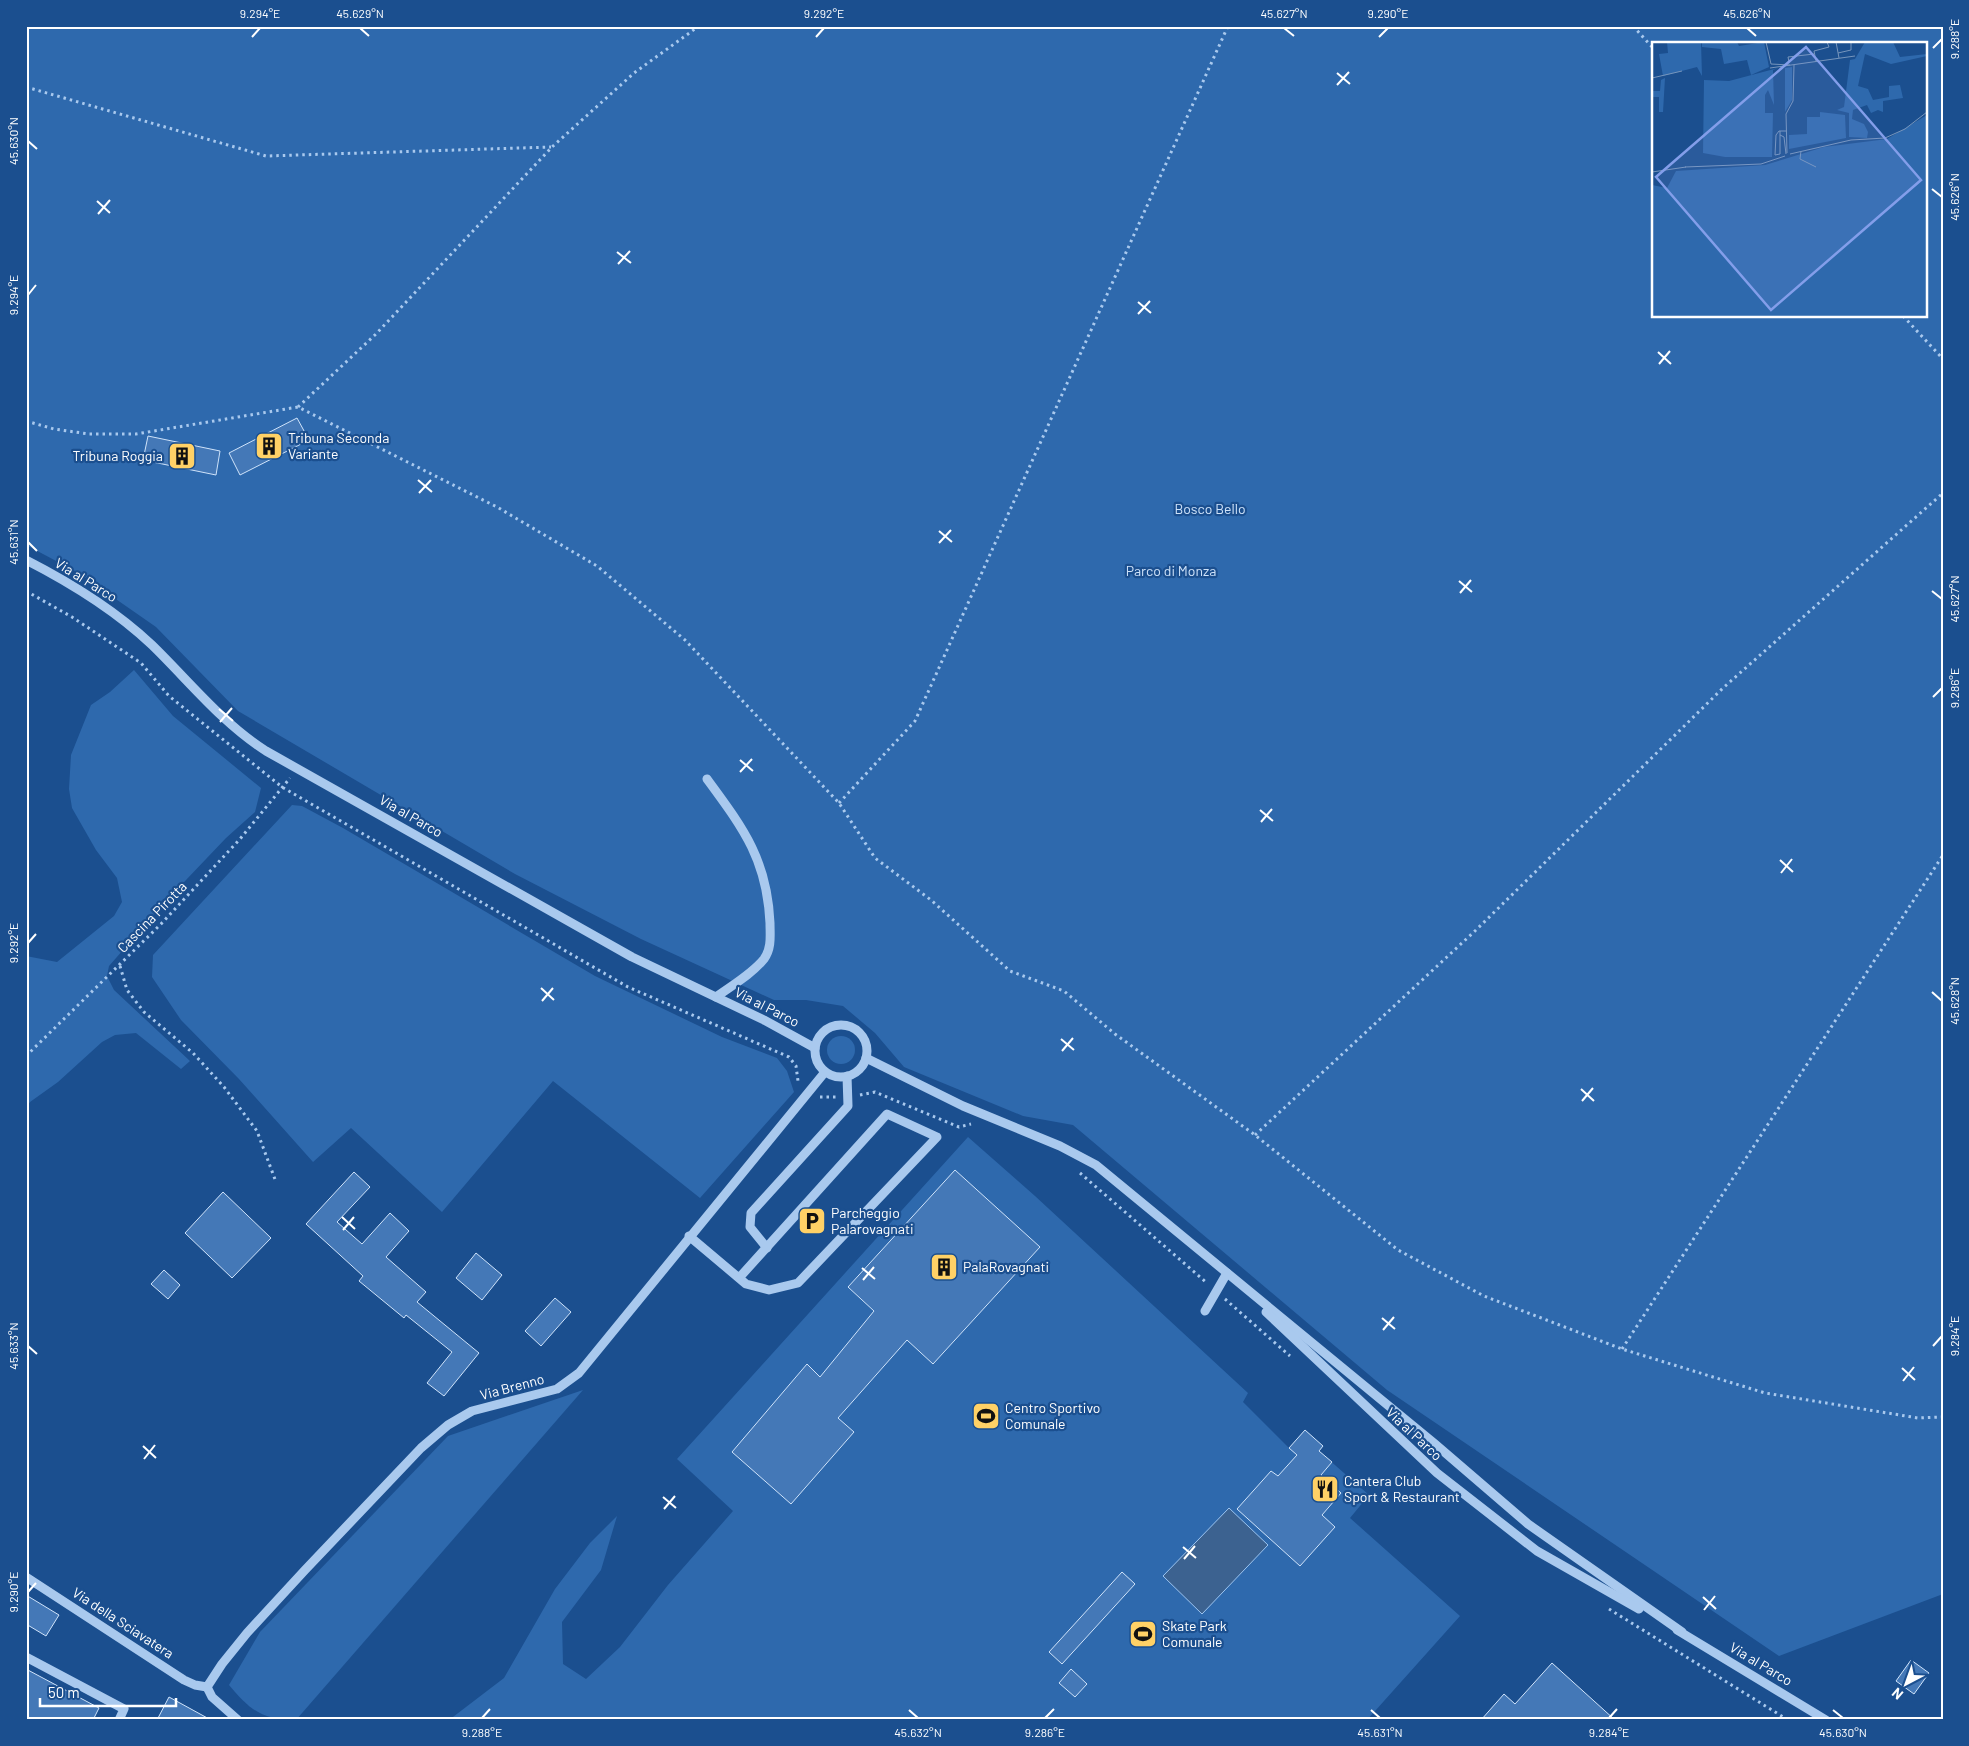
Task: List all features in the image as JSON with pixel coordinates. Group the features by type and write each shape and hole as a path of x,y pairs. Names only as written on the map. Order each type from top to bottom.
{"street":[{"name":"Via al Parco","path":"26,560 74,586 117,616 152,645 243,735 266,751 611,946 815,1048"},
{"path":"708,779 742,827 759,863 769,896 770,945 765,958 716,997"},
{"path":"837,1025 845,1025 853,1028 865,1041 866,1058 859,1070 847,1076 832,1076 825,1072 815,1057 815,1048 822,1033 837,1025"},
{"name":"Via al Parco","path":"866,1058 964,1106 1060,1146 1096,1165 1528,1524 1682,1632"},
{"name":"Via Brenno","path":"207,1687 222,1664 247,1633 422,1448 448,1425 472,1412 557,1389 578,1373 808,1090 825,1072"},
{"path":"767,1248 750,1227 751,1213 848,1106 847,1076"},
{"path":"689,1236 746,1284 769,1290 798,1284 938,1136 887,1114 739,1278"},
{"name":"Via al Parco","path":"1227,1273 1307,1353 1421,1459 1498,1522 1537,1551 1682,1632 1826,1720"},
{"path":"1205,1311 1227,1273"},
{"name":"Via della Sciavatera","path":"26,1577 184,1680 195,1685 207,1687"},
{"path":"26,1657 124,1710 119,1720"},
{"path":"207,1687 212,1697 237,1719"}],"path":[{"path":"26,421 54,429 89,434 136,434 298,407 376,334 552,147 634,73 699,26"},
{"path":"839,802 915,721 1228,26"},
{"path":"1633,26 1652,47"},
{"path":"26,87 266,156 552,147"},
{"path":"1905,318 1943,359"},
{"path":"298,407 498,507 597,566 685,640 839,802 875,858 931,900 1010,971 1064,991 1115,1034 1255,1135 1398,1250 1484,1296 1622,1348 1766,1392 1918,1418 1943,1417"},
{"path":"1255,1135 1476,930 1723,688 1943,493"},
{"path":"26,591 72,617 141,663 169,696 282,787 628,986 789,1057 796,1066 798,1081 817,1097 847,1097 874,1092 960,1127 975,1122"},
{"name":"Cascina Pirotta","path":"276,1182 257,1131 224,1088 193,1053 144,1012 127,990 120,966 240,839 298,768"},
{"path":"1622,1348 1943,854"},
{"path":"26,1056 120,966"},
{"path":"1075,1169 1298,1362"},
{"path":"1606,1607 1788,1720"}],"green space":[{"name":"Parco di Monza","path":"26,26 1943,26 1943,1594 1779,1656 1387,1390 1073,1125 1023,1116 904,1067 875,1033 843,1006 806,1000 774,1000 641,939 515,874 238,711 156,627 77,572 26,545"},
{"path":"134,670 173,716 261,788 255,812 226,838 166,901 109,966 107,976 114,990 190,1061 181,1069 136,1033 115,1035 102,1042 58,1082 30,1102 26,1108 26,956 57,962 114,916 122,902 117,878 96,850 72,808 69,789 71,755 91,705 110,692"},
{"path":"292,805 302,806 343,828 595,976 722,1037 777,1058 787,1071 794,1092 700,1198 553,1081 442,1212 351,1128 313,1162 239,1079 181,1020 152,977 153,955"},
{"path":"841,1036 851,1040 855,1050 851,1060 841,1064 831,1060 827,1050 831,1040"},
{"name":"Centro Sportivo Comunale","path":"968,1137 1035,1196 1248,1393 1243,1402 1289,1448 1305,1430 1323,1446 1319,1451 1369,1495 1350,1518 1460,1616 1367,1720 449,1720 504,1678 555,1589 590,1543 617,1516 601,1570 562,1622 563,1664 586,1679 620,1647 668,1585 733,1511 677,1459"},
{"path":"583,1390 296,1720 284,1720 265,1716 250,1707 229,1685 260,1632 448,1436"}],"shaded area":[{"path":"1229,1508 1268,1545 1202,1614 1163,1576"}],"building":[{"name":"Tribuna Seconda Variante","path":"297,418 309,440 240,475 229,453"},
{"name":"Tribuna Roggia","path":"148,436 220,451 216,475 143,460"},
{"path":"955,1170 1040,1247 933,1364 907,1340 838,1418 854,1432 791,1504 732,1452 807,1364 820,1377 874,1311 848,1287"},
{"path":"354,1172 370,1187 337,1222 362,1244 390,1213 409,1231 386,1257 426,1292 417,1302 479,1353 444,1396 427,1383 452,1352 406,1315 404,1318 359,1281 363,1276 306,1224"},
{"path":"223,1192 271,1238 232,1278 185,1233"},
{"path":"476,1253 502,1275 482,1300 456,1278"},
{"path":"164,1270 180,1285 168,1299 151,1284"},
{"path":"555,1298 571,1312 541,1346 525,1331"},
{"path":"1305,1430 1323,1446 1319,1451 1332,1462 1321,1475 1341,1493 1322,1515 1335,1527 1300,1566 1237,1509 1271,1471 1278,1476 1297,1455 1289,1448"},
{"path":"1122,1572 1135,1584 1062,1664 1049,1652"},
{"path":"26,1595 59,1615 46,1636 26,1624"},
{"path":"1911,1660 1929,1673 1914,1694 1896,1681"},
{"path":"1552,1663 1615,1720 1481,1720 1504,1694 1515,1704"},
{"path":"26,1669 99,1708 93,1720 26,1720"},
{"path":"1071,1669 1087,1684 1075,1697 1059,1683"},
{"path":"169,1697 211,1720 157,1720"}],"place":[{"name":"Tribuna Seconda Variante","path":"269,446"},
{"name":"Tribuna Roggia","path":"182,456"},
{"name":"Parcheggio Palarovagnati","path":"812,1221"},
{"name":"PalaRovagnati","path":"944,1267"},
{"name":"Centro Sportivo Comunale","path":"986,1416"},
{"name":"Cantera Club Sport & Restaurant","path":"1325,1489"},
{"name":"Skate Park Comunale","path":"1143,1634"}],"park label":[{"name":"Bosco Bello","path":"1210,509"}]}
